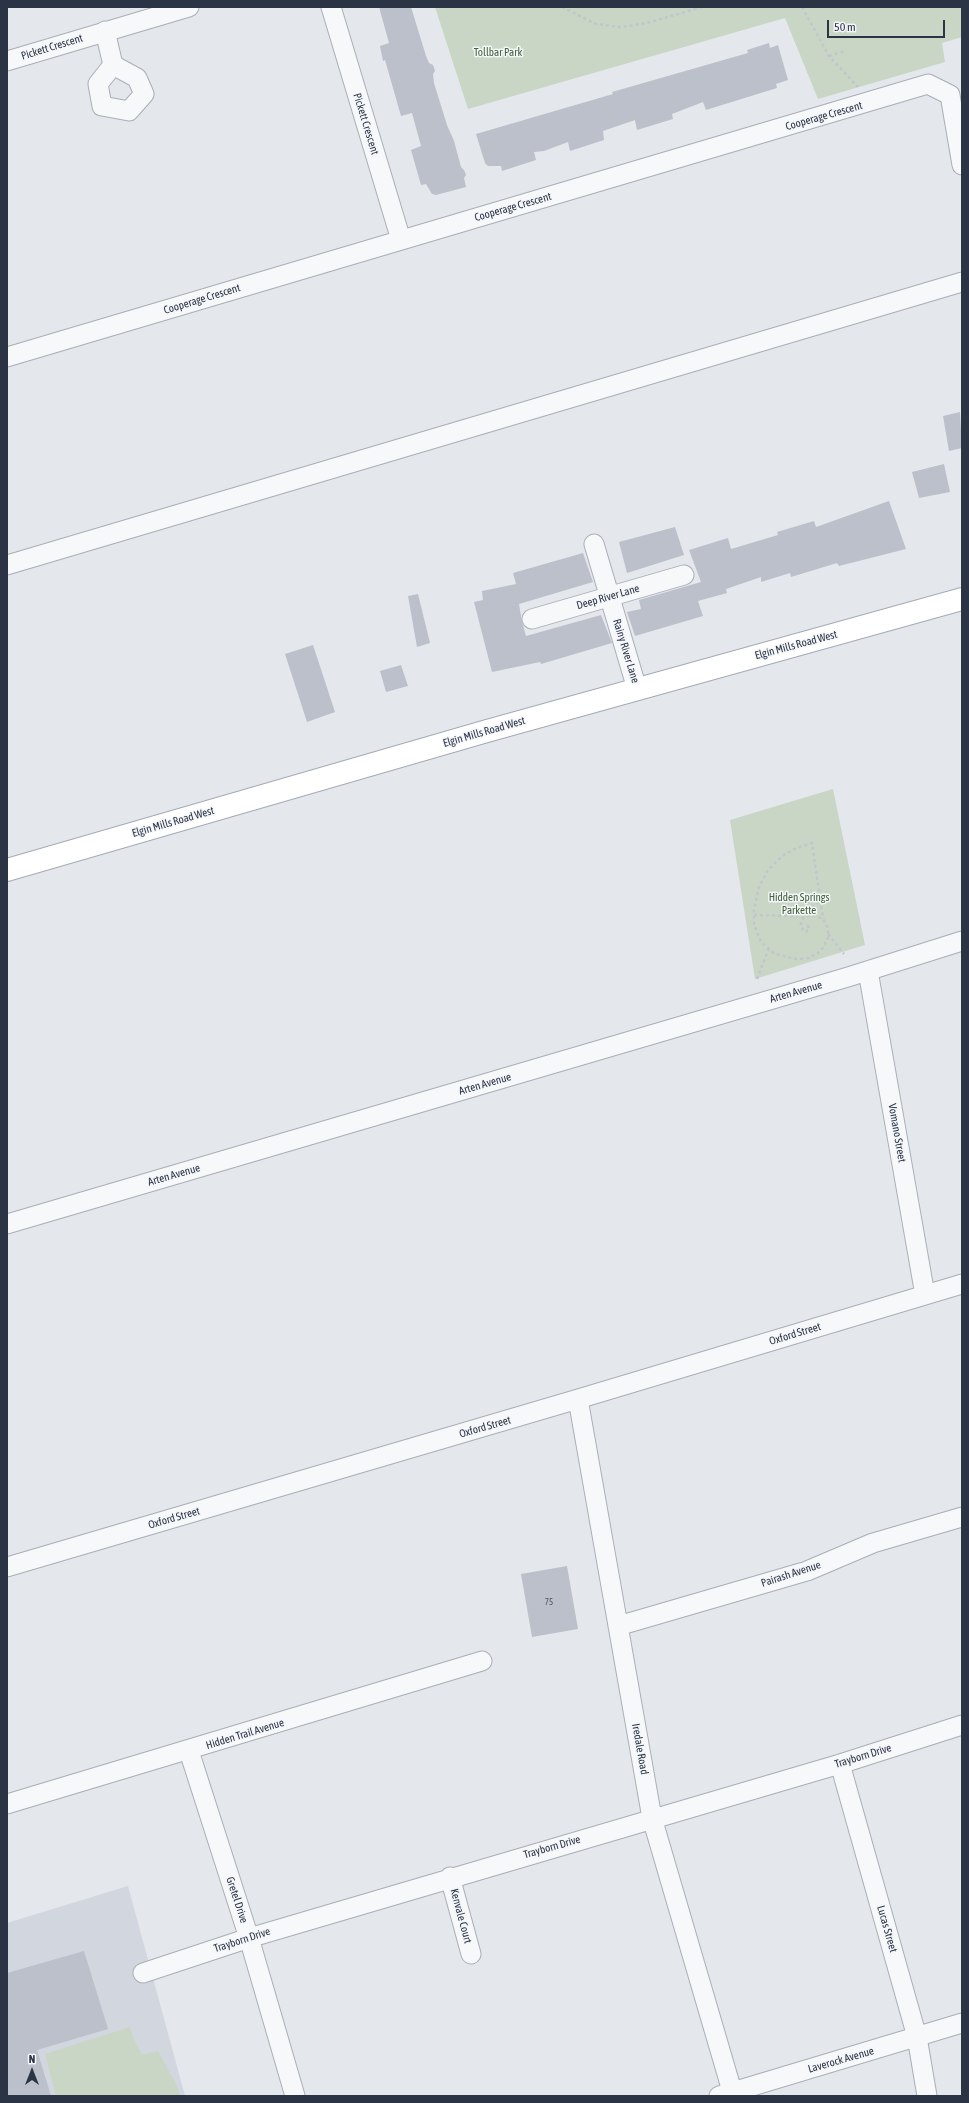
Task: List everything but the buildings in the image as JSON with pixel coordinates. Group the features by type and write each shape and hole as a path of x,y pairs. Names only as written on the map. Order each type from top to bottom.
{"main road":[{"name":"Elgin Mills Road West","path":"7,870 637,688 962,599"}],"street":[{"name":"Pickett Crescent","path":"7,61 189,7"},
{"name":"Pickett Crescent","path":"331,7 401,240"},
{"path":"105,31 113,65"},
{"name":"Cooperage Crescent","path":"7,357 872,102 928,84 950,95 962,165"},
{"path":"7,565 962,282"},
{"name":"Rainy River Lane","path":"594,544 637,688"},
{"name":"Deep River Lane","path":"532,619 684,575"},
{"name":"Arten Avenue","path":"7,1224 868,971 962,941"},
{"name":"Vomano Street","path":"868,971 925,1295"},
{"name":"Oxford Street","path":"7,1567 578,1400 962,1284"},
{"name":"Iredale Road","path":"578,1400 652,1818 725,2094"},
{"name":"Pairash Avenue","path":"618,1626 807,1571 873,1543 962,1517"},
{"name":"Hidden Trail Avenue","path":"7,1804 189,1751 482,1661"},
{"name":"Trayborn Drive","path":"143,1973 249,1938 450,1877 840,1764 962,1725"},
{"name":"Gretel Drive","path":"189,1751 249,1938 295,2096"},
{"name":"Lucas Street","path":"840,1764 917,2037 927,2096"},
{"name":"Kenvale Court","path":"450,1877 471,1954"},
{"name":"Laverock Avenue","path":"725,2094 962,2023"}],"path":[{"path":"562,7 596,24 621,27 647,23 702,7"},
{"path":"802,7 829,56 872,102"},
{"path":"829,56 845,51"},
{"path":"812,843 820,899 823,919 828,928 828,934 821,951 809,958 795,960 775,954 762,942 754,924 754,915 759,887 768,870 788,853 812,843"},
{"path":"754,915 796,916 807,911 820,899"},
{"path":"808,925 809,930 805,932 801,927 801,921 805,916 813,915 823,919"},
{"path":"828,934 844,954"},
{"path":"757,979 769,948"}],"shaded area":[{"path":"128,1886 185,2096 7,2096 7,1923"}],"green space":[{"name":"Tollbar Park","path":"435,7 962,7 962,37 942,43 945,62 818,99 785,18 468,109"},
{"name":"Hidden Springs Parkette","path":"833,789 865,945 755,979 730,820"},
{"path":"130,2027 134,2040 142,2055 158,2051 177,2086 180,2096 56,2096 45,2054"}]}
